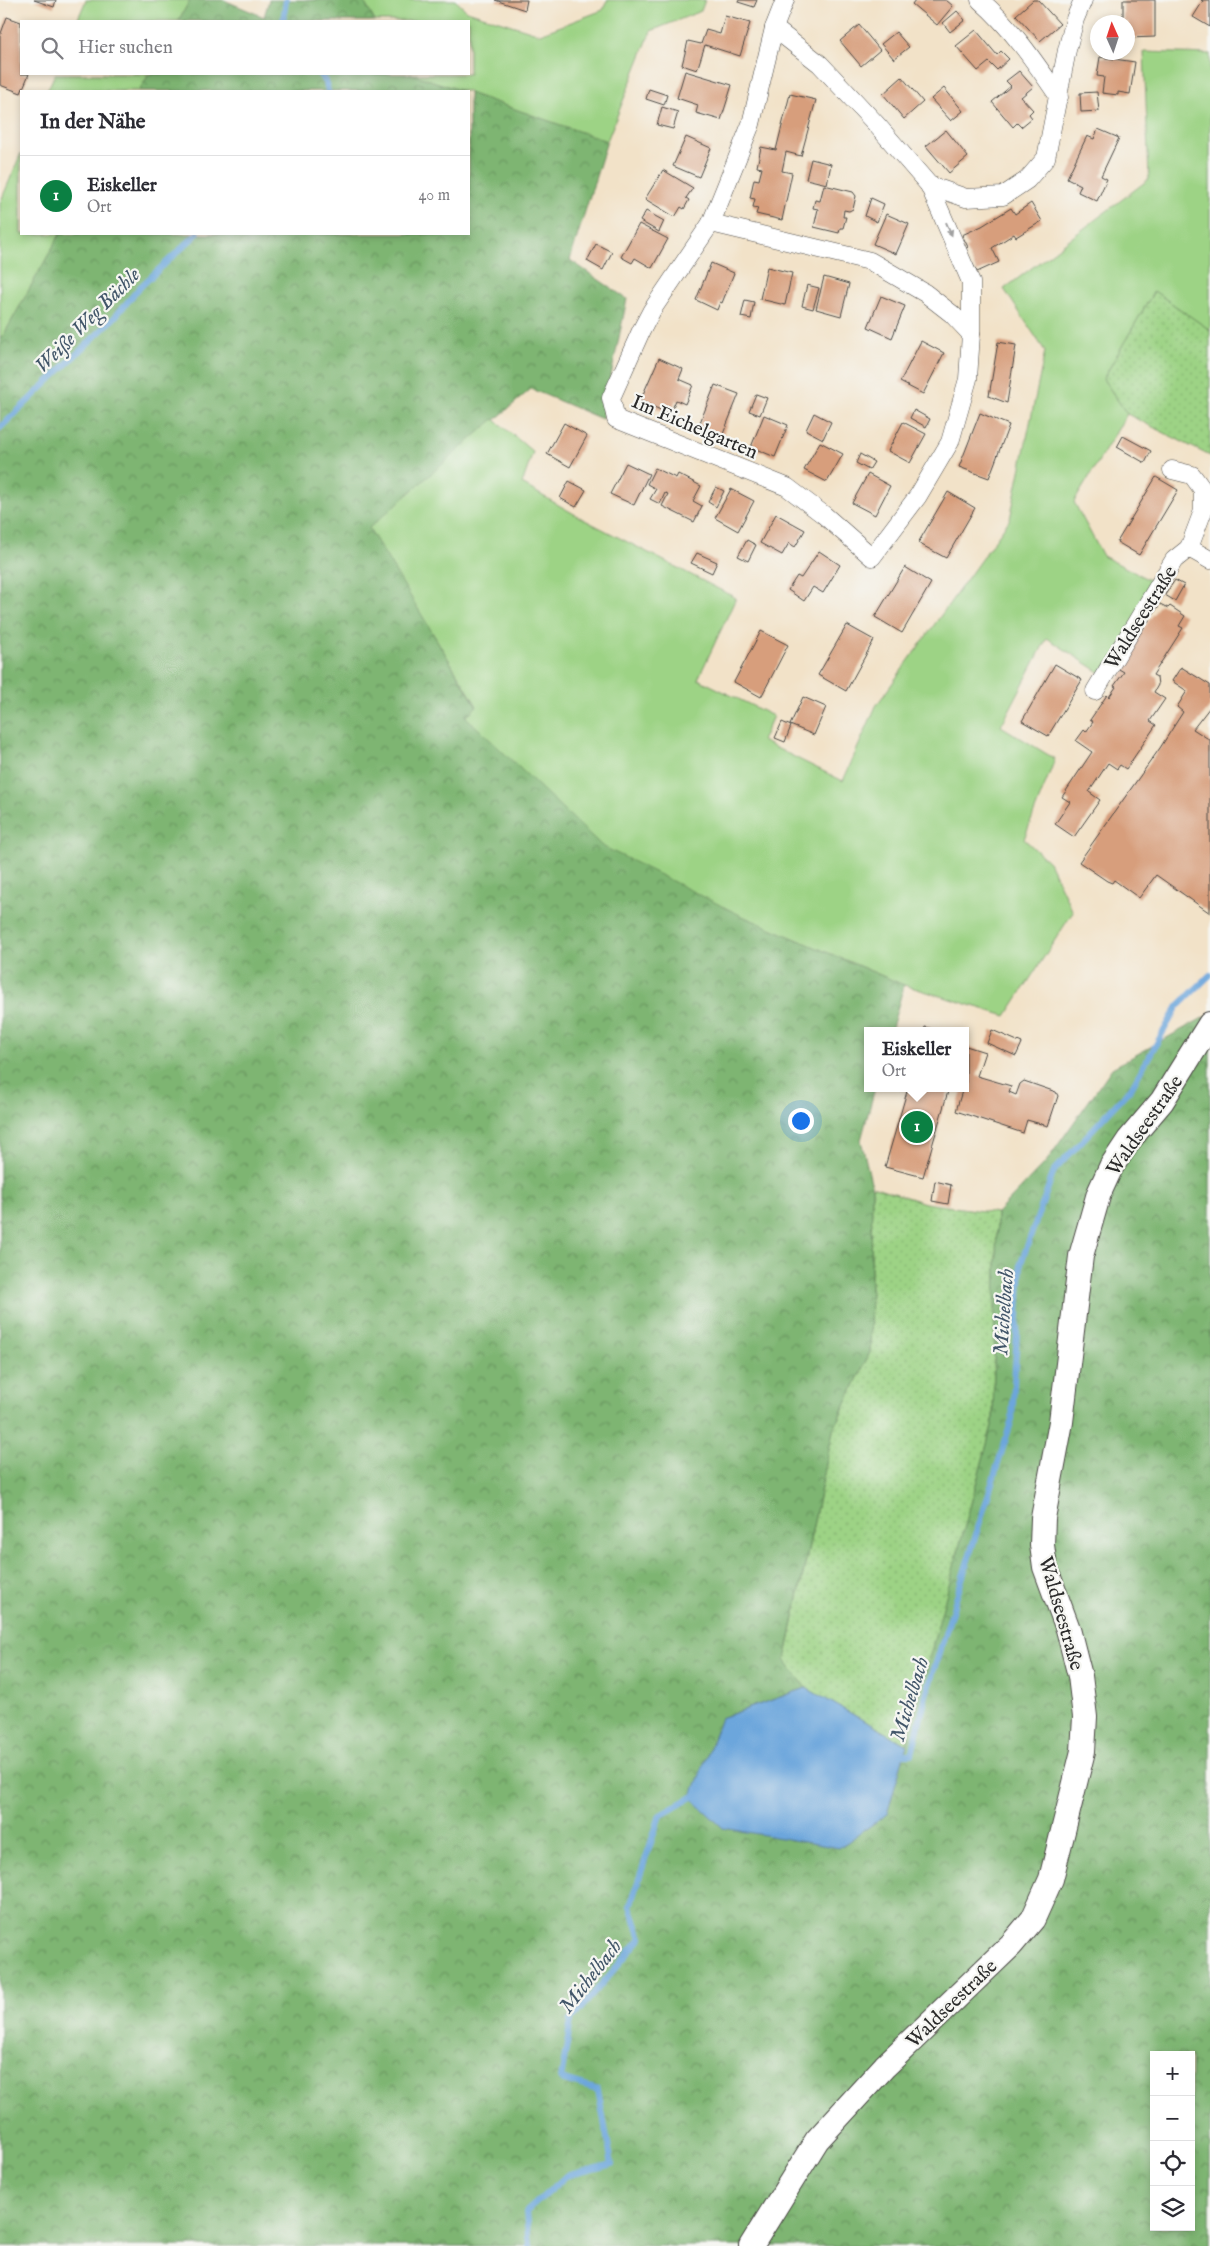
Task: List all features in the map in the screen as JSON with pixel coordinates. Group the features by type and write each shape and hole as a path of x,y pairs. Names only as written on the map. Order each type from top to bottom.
{"street":[{"path":"785,0 774,28 751,124 711,223 870,261 926,293 952,314 972,334"},
{"path":"980,0 1003,20 1032,57 1059,97"},
{"path":"928,185 966,198 1003,196 1027,180 1046,158 1067,50 1075,19 1083,0"},
{"name":"Im Eichelgarten","path":"711,223 652,310 641,331 611,398 616,419 787,487 824,515 872,556 918,496 950,442 968,380 972,334 971,282 928,185 877,125 820,64 774,28"},
{"name":"Waldseestraße","path":"1095,690 1174,560 1189,548 1203,511 1203,490 1192,475 1172,470"},
{"name":"Waldseestraße","path":"1189,548 1210,560"},
{"name":"Waldseestraße","path":"751,2246 817,2140 885,2066 1011,1945 1033,1918 1051,1879 1083,1751 1085,1717 1080,1676 1068,1629 1046,1568 1042,1545 1043,1518 1061,1422 1081,1256 1099,1193 1111,1167 1128,1140 1162,1101 1210,1024"}],"green space":[{"path":"86,0 190,0 179,20 77,20"},
{"path":"190,0 224,0 264,17 269,0 363,0 374,20 179,20"},
{"path":"363,0 455,0 467,11 540,34 603,10 607,0 705,0 701,11 651,31 607,141 470,93 470,90 460,90 415,75 470,75 470,20 374,20"},
{"path":"1144,52 1210,54 1210,330 1154,291 1103,379 1127,414 1074,502 1103,556 1159,585 1104,675 1047,638 1001,726 1055,759 1024,839 1049,862 1073,912 1006,1016 904,985 740,915 602,846 466,717 477,706 369,528 494,419 533,452 522,484 583,519 736,598 698,679 773,716 762,741 843,781 876,706 1010,519 1045,351 1004,289 1149,179"},
{"path":"55,75 148,75 140,90 47,90"},
{"path":"148,75 415,75 460,90 140,90"},
{"path":"470,93 607,141 570,260 627,299 602,419 531,389 370,528 477,707 466,716 740,915 904,985 892,1027 864,1027 864,1092 874,1092 861,1140 872,1186 870,1352 833,1430 785,1660 806,1688 721,1718 887,1814 993,1422 997,1213 1046,1162 1112,1068 1210,1014 1210,2246 0,2246 0,337 3,336 59,235 470,235"},
{"path":"20,155 20,235 59,235 3,336 0,337 0,203"},
{"path":"1154,291 1210,330 1210,456 1127,414 1103,379"},
{"path":"872,1186 925,1203 997,1213 993,1422 907,1745 806,1688 785,1661 833,1430 870,1352"}],"water":[{"path":"806,1688 907,1745 887,1814 839,1848 723,1828 691,1798 721,1718"}],"building":[{"path":"34,0 56,0 54,7"},
{"path":"495,0 527,0 525,10"},
{"path":"739,0 757,0 754,7 738,2"},
{"path":"915,0 946,0 953,6 937,25 912,4"},
{"path":"1033,0 1038,0 1060,24 1040,41 1016,15"},
{"path":"1123,0 1155,0 1155,37 1135,38 1135,15 1123,15"},
{"path":"1201,0 1210,0 1210,27 1193,17 1203,1"},
{"path":"957,11 965,20 950,32 943,23"},
{"path":"725,16 750,23 740,56 705,45 697,70 682,65 688,41 701,44 706,30 720,34"},
{"path":"7,17 20,22 20,75 29,75 20,93 0,85 0,36"},
{"path":"859,25 880,50 861,66 840,41"},
{"path":"976,30 997,55 1001,51 1009,59 997,70 989,62 978,71 956,46"},
{"path":"896,32 909,47 894,59 881,44"},
{"path":"1100,60 1135,62 1130,94 1118,92 1118,95 1102,93 1104,77 1097,76"},
{"path":"685,71 732,85 721,120 696,113 698,105 677,98"},
{"path":"1019,71 1033,87 1021,97 1033,110 1029,114 1032,118 1021,127 1017,123 1013,127 992,102 1011,86 1006,81"},
{"path":"902,77 923,102 904,119 883,94"},
{"path":"944,88 963,111 951,121 931,99"},
{"path":"649,89 667,95 664,105 646,99"},
{"path":"1097,92 1099,111 1081,112 1080,93"},
{"path":"790,94 816,100 801,156 786,152 782,171 792,173 782,220 756,214 758,208 753,207 755,199 750,198 754,179 759,180 762,168 757,167 761,147 776,150"},
{"path":"662,107 678,112 673,129 657,125"},
{"path":"1098,129 1119,138 1101,176 1107,179 1097,201 1078,192 1081,185 1067,178 1087,136 1094,139"},
{"path":"946,130 968,157 949,173 926,146"},
{"path":"686,137 711,148 699,177 673,166"},
{"path":"811,159 831,164 827,184 806,179"},
{"path":"663,170 693,188 686,198 689,200 684,209 681,207 675,217 645,199"},
{"path":"824,185 853,192 856,196 853,209 849,211 844,210 843,217 846,217 843,228 840,228 839,233 814,227 818,209 813,208 815,200 820,201"},
{"path":"871,198 884,204 877,222 865,216"},
{"path":"1031,203 1042,221 1016,237 1014,234 992,248 999,262 977,272 965,249 968,247 962,235 982,226 1011,208 1015,214"},
{"path":"646,211 664,221 659,232 640,221"},
{"path":"886,214 909,224 896,254 873,244"},
{"path":"639,224 668,239 652,268 635,258 632,263 621,257"},
{"path":"596,244 612,252 603,270 587,261"},
{"path":"711,263 734,273 722,303 720,302 717,310 696,300"},
{"path":"767,267 792,273 785,305 760,299"},
{"path":"824,277 849,284 841,316 816,309"},
{"path":"807,285 819,288 813,309 802,306"},
{"path":"881,296 905,306 892,338 868,327"},
{"path":"745,300 754,302 751,319 741,317"},
{"path":"921,341 944,353 923,394 900,382"},
{"path":"998,342 1016,345 1007,403 989,396"},
{"path":"659,358 683,369 679,379 693,385 685,404 676,400 670,414 640,401"},
{"path":"715,385 739,394 721,439 697,430"},
{"path":"756,394 767,398 760,415 749,411"},
{"path":"914,410 930,419 926,427 910,418"},
{"path":"814,413 831,422 823,439 806,430"},
{"path":"980,413 1009,425 989,478 959,467"},
{"path":"764,415 788,425 775,457 751,447"},
{"path":"903,422 926,434 910,463 888,451"},
{"path":"564,423 587,436 570,467 547,454"},
{"path":"1123,436 1151,451 1145,463 1117,447"},
{"path":"820,442 843,454 827,482 804,470"},
{"path":"860,454 874,462 869,470 856,463"},
{"path":"626,463 649,474 634,505 610,494"},
{"path":"655,468 676,478 678,474 701,486 693,501 702,506 694,522 662,506 668,494 665,493 660,504 650,499 656,489 647,484"},
{"path":"868,474 890,486 875,515 852,503"},
{"path":"1156,477 1178,490 1139,555 1117,542"},
{"path":"569,481 586,490 576,507 560,498"},
{"path":"716,487 724,491 716,507 708,502"},
{"path":"731,489 754,501 738,531 715,518"},
{"path":"948,492 975,508 946,558 918,543"},
{"path":"776,514 805,530 795,547 789,543 782,555 760,543"},
{"path":"747,540 756,545 748,561 738,556"},
{"path":"819,551 840,565 823,593 813,587 804,601 788,590 797,576 801,578"},
{"path":"697,553 717,562 712,573 691,563"},
{"path":"905,567 931,583 902,633 875,617"},
{"path":"1175,580 1184,585 1175,601 1165,595"},
{"path":"1160,604 1168,608 1170,606 1185,616 1179,626 1183,628 1153,675 1157,677 1158,685 1154,692 1165,699 1150,721 1156,725 1126,769 1120,765 1117,769 1108,763 1089,792 1100,800 1074,837 1055,824 1070,802 1062,797 1092,752 1076,741 1084,730 1086,732 1093,722 1090,720 1107,695 1109,697 1116,687 1114,686 1124,672 1117,668"},
{"path":"847,625 874,640 846,691 818,675"},
{"path":"761,631 788,645 761,697 734,682"},
{"path":"1055,664 1082,680 1048,736 1022,721"},
{"path":"1181,667 1210,685 1210,707 1193,729 1210,740 1210,913 1156,875 1139,898 1114,880 1112,883 1107,881 1079,862 1160,748 1183,712 1177,707 1187,691 1172,681"},
{"path":"803,697 826,707 814,735 790,725"},
{"path":"782,722 791,726 785,742 775,738"},
{"path":"992,1030 1022,1043 1016,1056 987,1043"},
{"path":"969,1047 985,1052 977,1076 1011,1086 1009,1092 1016,1095 1020,1084 1024,1081 1056,1092 1058,1096 1048,1126 1027,1120 1023,1133 956,1111 962,1092 969,1092"},
{"path":"907,1092 948,1092 923,1177 885,1167"},
{"path":"935,1181 951,1185 948,1204 932,1201"}],"waterway":[{"name":"Weiße Weg Bächle","path":"283,20 286,0"},
{"name":"Weiße Weg Bächle","path":"320,75 326,82 328,90"},
{"name":"Weiße Weg Bächle","path":"0,428 114,318 140,287 196,235"},
{"name":"Michelbach","path":"897,1754 912,1754 926,1695 1012,1419 1021,1263 1054,1171 1131,1088 1178,1006 1210,975"},
{"name":"Michelbach","path":"529,2246 526,2212 566,2176 612,2164 598,2090 561,2079 571,2020 641,1938 630,1906 660,1815 697,1794"}],"place":[{"name":"Eiskeller","path":"917,1127"}]}
